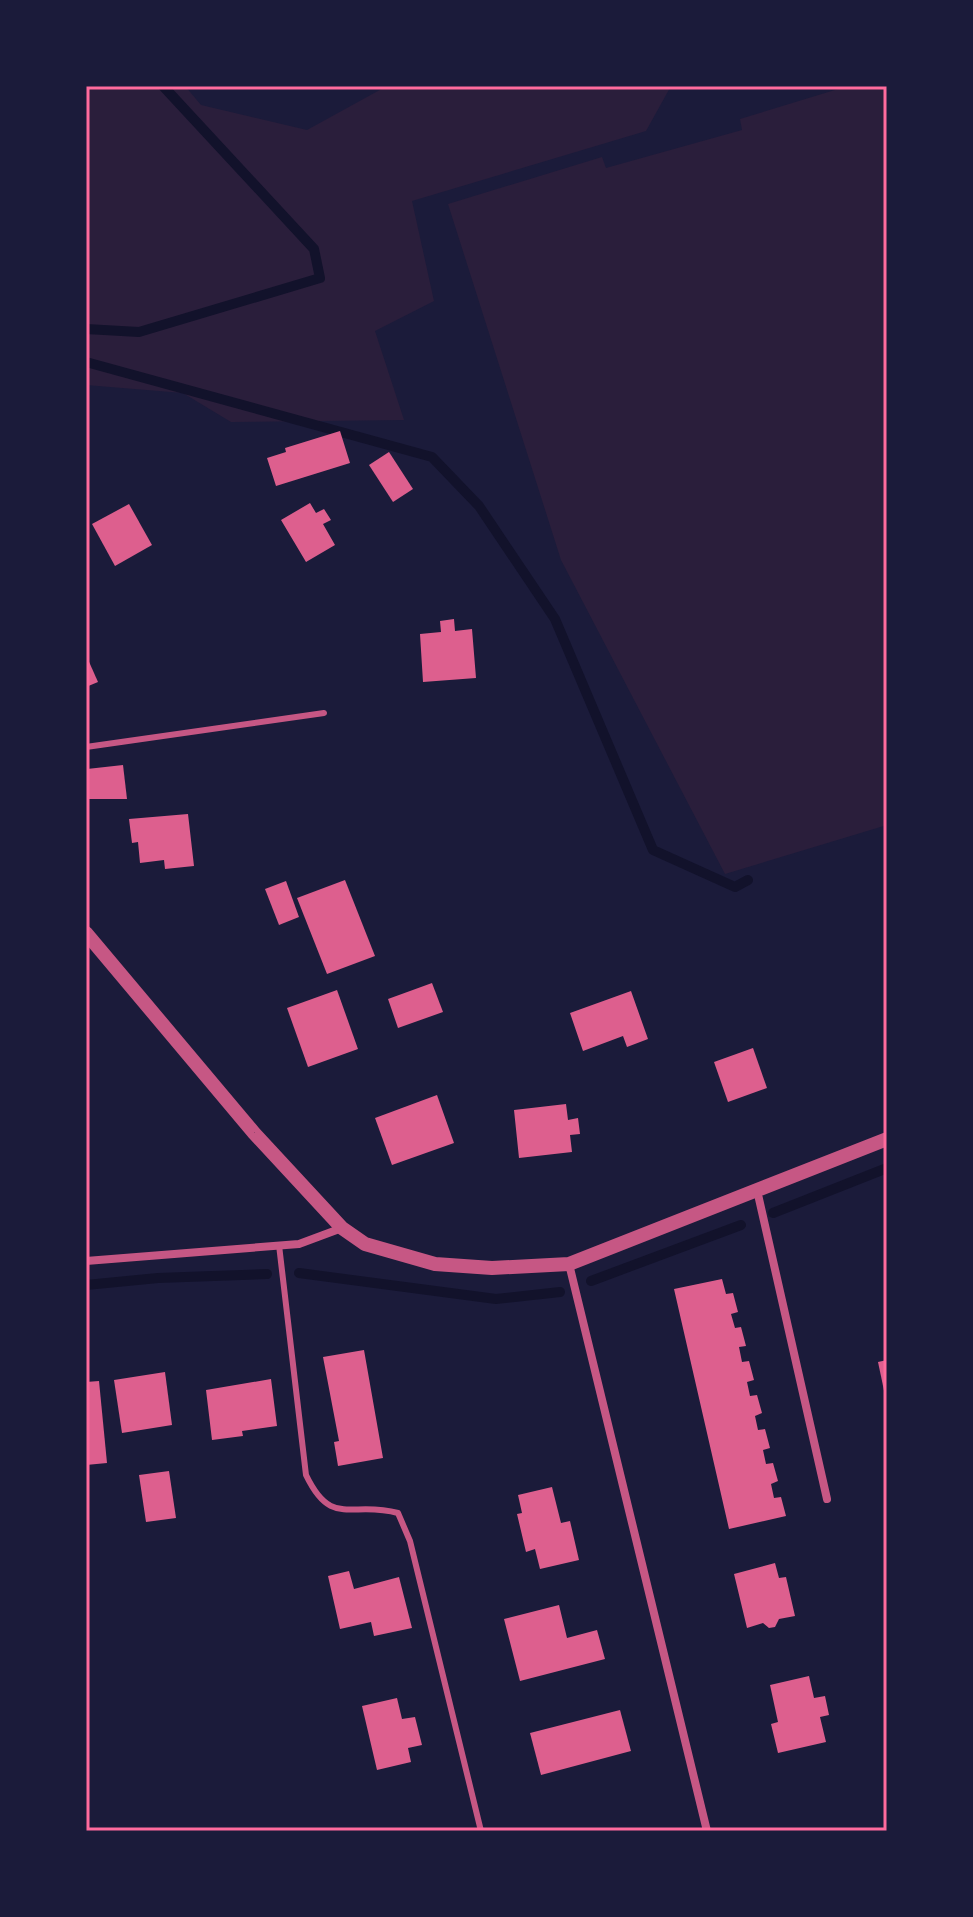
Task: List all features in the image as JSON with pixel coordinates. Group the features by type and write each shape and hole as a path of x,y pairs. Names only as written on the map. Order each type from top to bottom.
{"street":[{"path":"86,933 254,1133 342,1228 365,1244 435,1264 536,1268 569,1264 887,1139"},
{"path":"757,1190 827,1499"},
{"path":"86,1261 299,1244 342,1228"},
{"path":"569,1264 707,1831"}],"lane":[{"path":"86,747 324,713"},
{"path":"279,1245 306,1475 317,1499 338,1510 376,1507 398,1513 410,1541 481,1831"}],"shaded area":[{"path":"86,86 185,86 201,105 307,130 387,86 671,86 646,131 412,201 434,301 375,331 404,420 231,422 183,393 86,385"},
{"path":"848,86 887,86 887,825 725,874 561,560 448,204 602,157 606,168 742,130 740,119"}],"building":[{"path":"340,431 350,463 276,486 267,458 286,452 285,448"},
{"path":"389,452 413,489 393,502 369,465"},
{"path":"310,503 316,513 324,509 331,520 323,524 335,545 306,562 281,520"},
{"path":"129,504 152,545 115,566 92,524"},
{"path":"454,619 455,631 472,629 476,678 423,682 420,634 441,632 440,621"},
{"path":"86,655 98,682 86,687"},
{"path":"123,765 127,799 89,799 87,769"},
{"path":"188,814 194,866 165,869 164,860 140,863 138,842 132,843 129,819"},
{"path":"345,880 375,956 327,974 297,898"},
{"path":"286,881 299,917 279,925 265,889"},
{"path":"432,983 443,1012 398,1028 388,999"},
{"path":"337,990 358,1049 308,1067 287,1008"},
{"path":"631,991 648,1039 627,1047 623,1036 583,1051 570,1013"},
{"path":"753,1048 767,1088 728,1102 714,1062"},
{"path":"437,1095 454,1143 392,1165 375,1118"},
{"path":"566,1104 568,1120 578,1118 580,1134 570,1135 572,1152 519,1158 514,1110"},
{"path":"722,1279 726,1294 733,1293 738,1312 731,1314 735,1328 741,1327 746,1346 739,1347 742,1362 749,1361 754,1380 747,1382 750,1396 757,1395 762,1413 755,1416 758,1430 765,1429 770,1448 763,1450 766,1464 773,1463 778,1481 771,1484 774,1498 781,1497 786,1516 729,1529 674,1289"},
{"path":"364,1350 383,1458 338,1466 334,1442 339,1441 323,1357"},
{"path":"887,1360 887,1400 886,1400 878,1362"},
{"path":"165,1372 172,1425 122,1433 114,1380"},
{"path":"271,1379 277,1426 242,1431 243,1436 212,1440 206,1390"},
{"path":"99,1381 107,1463 86,1465 86,1382"},
{"path":"169,1471 176,1518 146,1522 139,1475"},
{"path":"552,1487 561,1523 570,1521 579,1560 540,1569 535,1549 526,1552 517,1514 522,1513 518,1495"},
{"path":"775,1563 779,1578 786,1577 795,1616 779,1619 775,1627 769,1628 763,1623 747,1628 734,1574"},
{"path":"349,1571 354,1589 399,1577 412,1628 374,1636 371,1622 340,1629 328,1576"},
{"path":"559,1605 567,1638 597,1630 605,1659 520,1681 504,1619"},
{"path":"809,1676 814,1698 825,1696 829,1715 820,1717 826,1742 778,1753 771,1724 778,1722 770,1685"},
{"path":"397,1698 402,1719 415,1717 422,1745 408,1748 411,1762 377,1770 362,1706"},
{"path":"620,1710 631,1751 541,1775 530,1733"}],"waterway":[{"path":"86,329 139,332 320,278 314,249 163,86"},
{"path":"86,362 432,457 479,506 555,619 653,850 735,887 748,880"},
{"path":"773,1213 887,1168"},
{"path":"591,1281 741,1225"},
{"path":"299,1273 496,1299 560,1292"},
{"path":"86,1285 158,1278 267,1274"}]}
